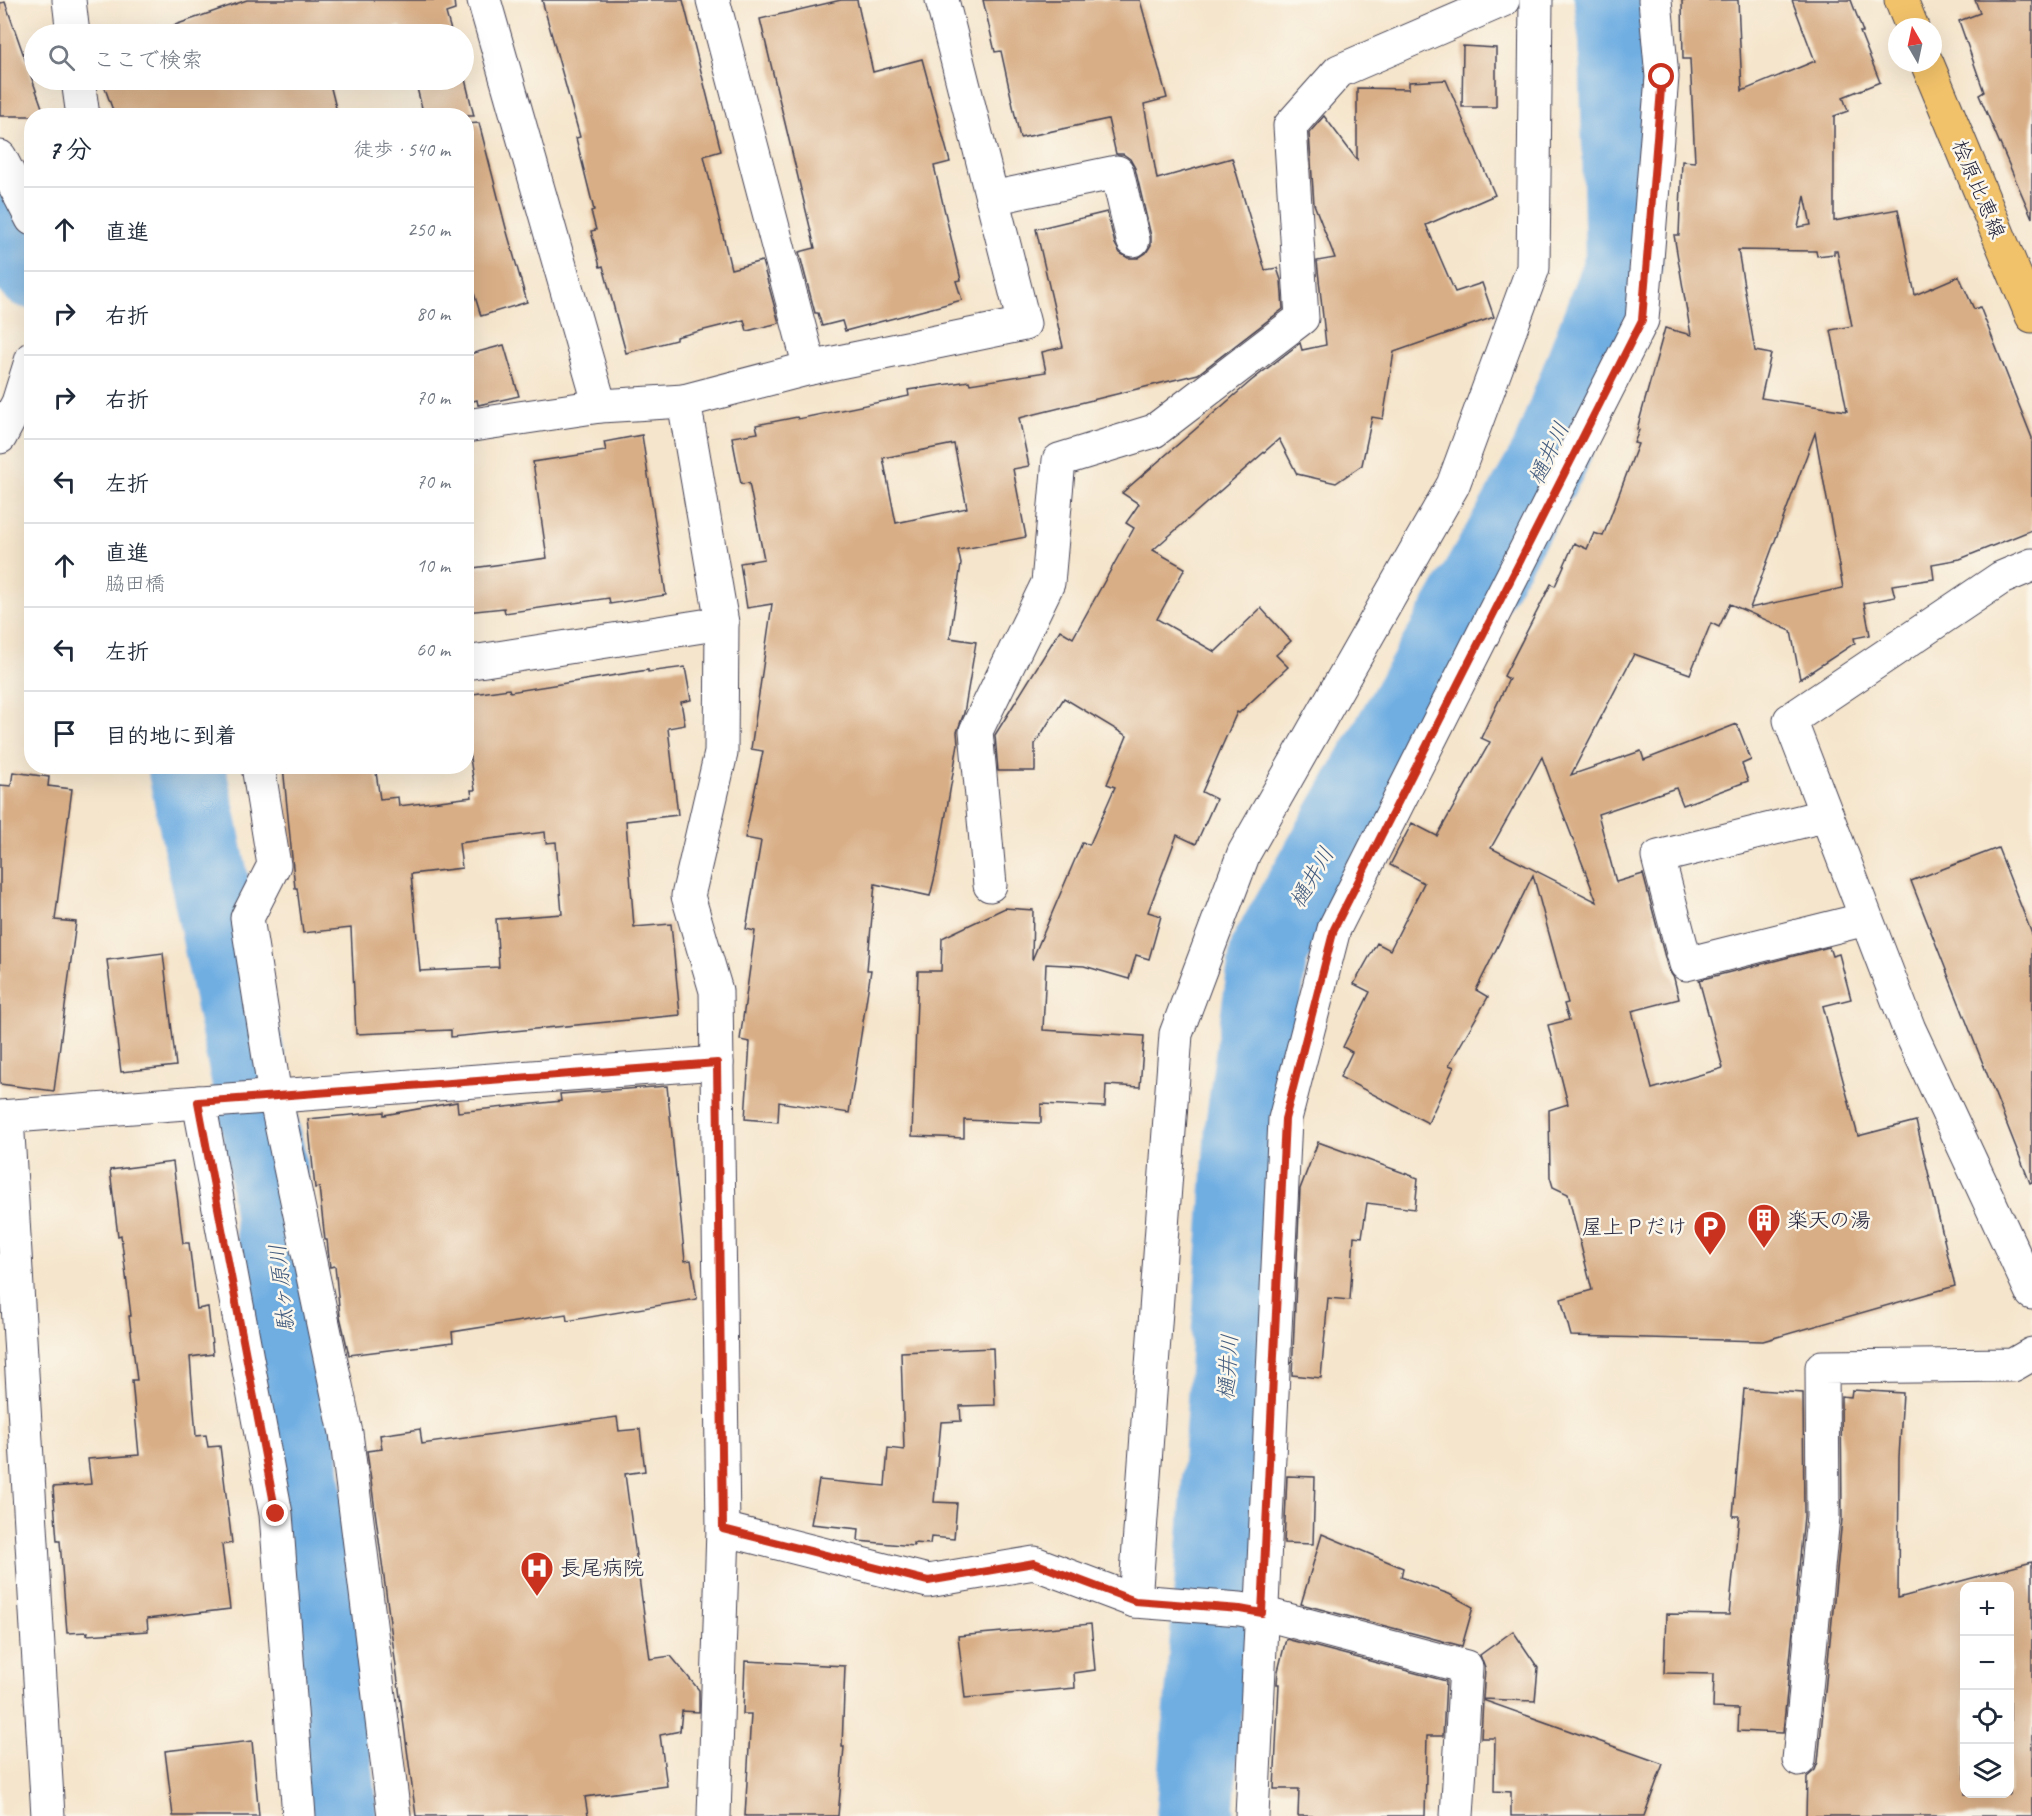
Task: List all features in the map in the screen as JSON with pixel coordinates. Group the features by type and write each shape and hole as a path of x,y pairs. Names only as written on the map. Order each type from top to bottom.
{"main road":[{"path":"1900,0 1908,18"},
{"name":"桧原比恵線","path":"1931,72 2032,316"}],"street":[{"path":"69,0 72,24"},
{"path":"484,0 600,406"},
{"path":"713,0 810,368"},
{"path":"474,425 600,406 684,401 810,368 1024,324 942,0"},
{"path":"990,885 976,730 1048,583 1059,460 1154,431 1302,318 1290,126 1339,70 1503,0"},
{"path":"1147,1602 1176,1034 1244,853 1454,485 1533,268 1536,0"},
{"path":"1252,1816 1251,1611 1285,1119 1334,929 1642,320 1662,77 1655,0"},
{"path":"79,90 82,108"},
{"path":"0,157 24,204"},
{"path":"992,198 1117,172 1133,240"},
{"path":"0,437 18,403 24,384"},
{"path":"684,401 722,623 721,753 688,896 716,991 723,1529 714,1816"},
{"path":"2032,565 2001,578 1790,720 1909,1029 2032,1293"},
{"path":"474,662 722,623"},
{"path":"259,774 274,865 247,918 267,1096 345,1433 394,1816"},
{"path":"1827,815 1658,857 1686,964 1866,919"},
{"path":"48,1816 3,1117 717,1063"},
{"path":"209,1102 276,1514 300,1816"},
{"path":"1799,1760 1823,1517 1822,1367 2013,1365 2032,1354"},
{"path":"723,1529 928,1581 1034,1563 1147,1602 1251,1611 1466,1667 1457,1816"}],"building":[{"path":"247,0 454,0 455,10 446,13 449,24 178,24"},
{"path":"542,0 683,0 721,151 704,156 731,269 762,261 779,323 747,331 744,320 676,337 676,340 626,353 603,266 600,267 591,231 596,230 591,211 594,210 576,138 580,137"},
{"path":"841,0 857,0 873,72 922,59 950,162 934,166 961,280 956,281 962,300 845,331 842,321 822,326 818,313 815,313 799,252 815,248 760,19"},
{"path":"983,0 1140,0 1167,98 1144,104 1157,179 1232,158 1265,270 1277,268 1281,280 1283,309 1198,374 1019,418 1029,466 1013,469 1026,537 958,550 961,564 950,638 976,642 964,713 957,732 958,744 936,872 930,896 875,884 867,970 871,970 849,1113 779,1102 778,1122 745,1119 750,1042 740,1040 755,931 746,929 761,841 745,838 763,751 751,749 772,604 747,608 740,563 764,559 749,483 741,484 732,437 758,433 756,425 797,417 798,419 909,396 908,390 969,381 970,384 1046,372 1042,352 1063,347 1036,229 1107,212 1115,244 1120,253 1128,258 1138,258 1146,253 1151,245 1151,236 1135,168 1130,159 1123,154 1116,154 1108,119 1020,138 1001,51 995,52","holes":["954,444 967,508 896,523 883,458"]},
{"path":"1682,0 1738,0 1742,91 1815,61 1792,0 1851,0 1863,32 1860,32 1880,82 1843,97 1848,111 1834,116 1834,221 1898,209 1915,295 1959,276 1974,309 1980,307 2032,438 2032,530 1960,559 1932,564 1934,579 1892,585 1895,597 1864,603 1870,635 1854,638 1855,643 1800,679 1791,631 1730,604 1719,627 1711,623 1690,674 1634,654 1571,775 1641,751 1644,760 1737,724 1751,760 1742,764 1748,781 1683,805 1676,788 1598,814 1616,882 1643,874 1668,969 1674,978 1679,999 1632,1011 1652,1089 1723,1068 1699,980 1829,947 1832,956 1839,954 1851,999 1823,1006 1858,1136 1916,1121 1955,1286 1763,1341 1571,1336 1561,1299 1592,1290 1568,1194 1553,1187 1550,1177 1549,1110 1568,1104 1548,1025 1569,1020 1564,1004 1568,1003 1533,875 1476,990 1488,997 1449,1065 1454,1067 1428,1123 1340,1077 1352,1052 1343,1047 1370,992 1354,984 1377,943 1390,950 1424,883 1390,865 1412,823 1437,836 1490,742 1481,738 1509,679 1504,676 1551,584 1555,586 1574,543 1587,549 1594,533 1603,536 1638,444 1634,443 1639,430 1637,429 1665,328 1691,335 1674,235 1679,235 1682,161 1695,162 1690,59 1683,59","holes":["1805,196 1811,225 1798,227","1738,250 1816,251 1817,256 1834,254 1834,251 1837,251 1852,326 1831,330 1847,411 1761,398 1771,354 1755,351","1815,433 1843,588 1750,608","1542,757 1597,902 1491,848"]},
{"path":"1975,0 2032,0 2032,218 1979,95 1984,92 1959,21 1980,13"},
{"path":"5,2 24,56 24,90 36,90 42,108 24,108 24,116 0,116 0,3"},
{"path":"1463,46 1496,48 1496,107 1462,107"},
{"path":"1446,80 1495,195 1426,225 1455,292 1482,283 1494,317 1394,352 1383,419 1372,417 1362,465 1336,483 1297,474 1279,439 1153,550 1185,568 1157,619 1215,652 1261,608 1291,641 1276,655 1288,667 1239,713 1237,712 1202,792 1216,799 1196,844 1177,835 1148,912 1161,916 1149,959 1136,955 1129,979 1084,966 1046,964 1043,1030 1144,1036 1140,1087 1106,1085 1105,1107 1041,1104 1041,1123 964,1120 964,1138 912,1136 918,971 941,971 942,938 1005,908 1033,910 1032,960 1082,843 1090,844 1115,787 1107,784 1127,736 1064,698 1035,744 1035,771 998,771 995,735 1060,630 1073,638 1134,528 1126,523 1139,504 1122,493 1251,381 1300,343 1302,350 1326,345 1317,261 1335,258 1314,204 1309,133 1324,116 1357,160 1357,88 1409,89 1409,82"},
{"path":"106,90 332,90 336,108 112,108"},
{"path":"418,90 468,90 472,108 422,108"},
{"path":"474,123 479,123 527,302 481,316 474,293"},
{"path":"504,345 519,396 478,405 477,400 474,401 474,353"},
{"path":"642,435 666,595 610,604 609,598 505,613 504,608 474,611 474,568 547,558 533,462 606,451 604,442"},
{"path":"685,667 691,700 681,702 685,725 668,728 678,815 626,821 634,927 671,924 680,1015 451,1037 451,1030 356,1034 351,928 303,933 297,888 295,888 284,774 376,774 380,799 398,797 399,806 472,797 471,790 475,790 472,774 474,694 509,689 510,692 648,670 648,672","holes":["545,832 546,843 556,842 562,914 496,919 499,967 420,971 411,874 462,868 459,843"]},
{"path":"13,772 49,777 48,786 72,789 55,920 76,922 54,1091 0,1084 0,785 11,786"},
{"path":"1998,848 2032,934 2032,1182 2030,1183 1911,881"},
{"path":"163,953 176,1066 121,1072 107,960"},
{"path":"667,1086 685,1261 691,1260 697,1299 567,1321 566,1314 452,1332 453,1342 349,1355 340,1316 335,1266 330,1267 327,1240 325,1240 319,1187 315,1188 308,1119 384,1112 384,1115 457,1102 458,1112 561,1101 560,1094"},
{"path":"1318,1142 1418,1178 1415,1209 1367,1203 1362,1237 1354,1236 1350,1300 1328,1298 1321,1378 1292,1375 1300,1189"},
{"path":"173,1162 183,1243 189,1243 197,1309 208,1307 213,1354 190,1357 196,1436 206,1435 208,1447 220,1446 232,1543 222,1545 230,1609 147,1619 148,1631 87,1635 88,1632 67,1633 60,1541 57,1541 53,1487 91,1484 88,1459 139,1455 132,1380 137,1380 129,1316 131,1316 110,1170"},
{"path":"993,1348 995,1405 960,1406 961,1421 941,1422 934,1502 957,1503 954,1539 931,1537 930,1544 913,1543 914,1546 858,1541 859,1529 811,1524 819,1480 885,1486 888,1448 904,1450 901,1352"},
{"path":"1744,1389 1803,1393 1804,1516 1783,1733 1738,1731 1739,1709 1713,1708 1714,1674 1664,1673 1666,1614 1729,1615 1739,1516 1733,1516"},
{"path":"1852,1390 1903,1393 1899,1457 1898,1598 2032,1562 2032,1816 1806,1816 1807,1777 1815,1770 1818,1762 1842,1519 1841,1396 1851,1397"},
{"name":"長尾病院","path":"617,1417 619,1431 640,1429 645,1471 625,1474 650,1659 671,1656 699,1690 699,1712 682,1711 680,1731 660,1735 667,1786 585,1797 588,1816 416,1816 367,1451 382,1449 380,1435 420,1429 422,1444"},
{"path":"1287,1476 1315,1477 1313,1544 1284,1543"},
{"path":"1322,1534 1403,1568 1401,1577 1449,1594 1473,1607 1462,1646 1301,1604"},
{"path":"1091,1624 1095,1670 1074,1673 1075,1688 965,1698 958,1636"},
{"path":"1513,1631 1538,1668 1535,1701 1483,1699 1485,1668 1480,1655"},
{"path":"1286,1639 1446,1681 1443,1736 1427,1736 1425,1816 1298,1816 1299,1789 1274,1789 1278,1671"},
{"path":"745,1661 845,1666 842,1747 844,1747 838,1816 745,1816 751,1714 743,1714"},
{"path":"1483,1700 1663,1764 1644,1816 1511,1816 1511,1792 1494,1791 1495,1738 1481,1738"},
{"path":"252,1741 259,1816 173,1816 165,1751"}],"waterway":[{"name":"樋井川","path":"1196,1816 1244,1127 1269,951 1549,459 1624,262 1618,40 1613,0"},
{"name":"駄ヶ原川","path":"0,216 24,256"},
{"name":"駄ヶ原川","path":"188,774 267,1161 339,1816"}],"place":[{"name":"楽天の湯","path":"1764,1249"},
{"name":"屋上Ｐだけ","path":"1710,1256"},
{"name":"長尾病院","path":"537,1597"}],"route":[{"path":"276,1514 198,1102 717,1063 723,1529 928,1581 1034,1563 1135,1601 1240,1609 1262,1613 1285,1119 1334,929 1642,320 1662,77"}]}
